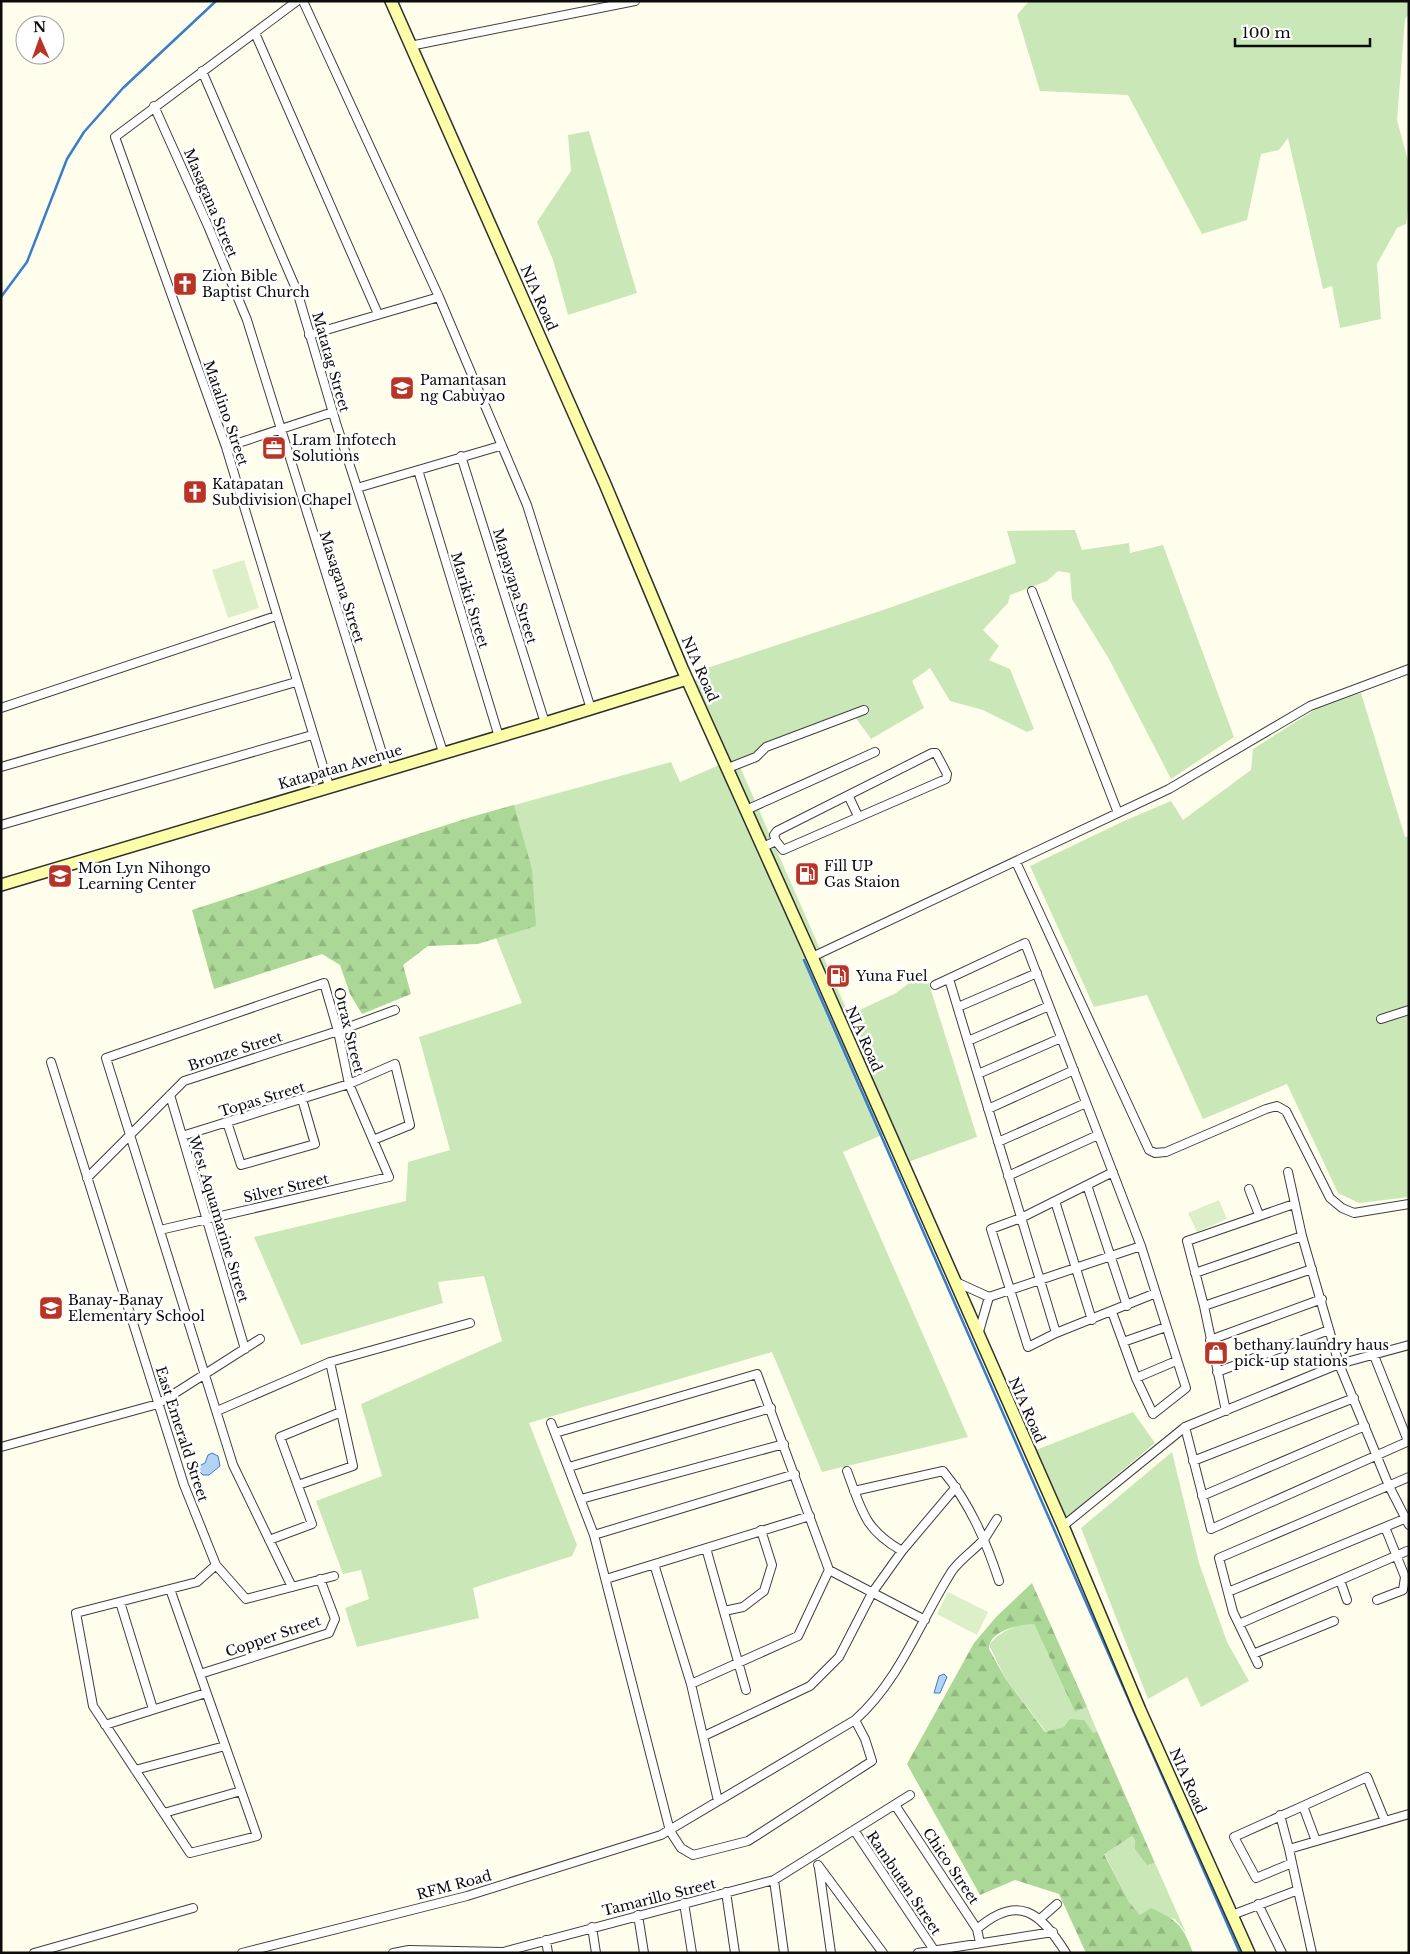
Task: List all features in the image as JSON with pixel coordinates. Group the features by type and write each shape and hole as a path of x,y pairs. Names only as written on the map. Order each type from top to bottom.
{"street":[{"path":"154,106 296,1"},
{"path":"303,1 439,297 500,446 527,504 591,709"},
{"name":"NIA Road","path":"390,1 601,476 687,678 1063,1526 1140,1710 1248,1953"},
{"path":"410,46 635,1"},
{"path":"255,33 378,314"},
{"name":"Matatag Street","path":"202,71 297,291 357,488 443,752"},
{"name":"Matalino Street","path":"154,106 115,137 226,448 329,786"},
{"name":"Masagana Street","path":"154,106 208,226 247,320 279,430 387,769"},
{"path":"309,335 439,297"},
{"path":"226,448 333,412"},
{"path":"357,488 500,446"},
{"name":"Mapayapa Street","path":"461,456 545,724"},
{"name":"Marikit Street","path":"418,470 499,737"},
{"path":"1032,591 1118,813"},
{"path":"1,708 276,616"},
{"path":"812,957 1169,790 1310,706 1333,695 1409,669"},
{"name":"Katapatan Avenue","path":"1,884 443,752 545,724 687,678"},
{"path":"1,767 296,682"},
{"path":"728,768 756,757 766,747 864,710"},
{"path":"1,825 312,735"},
{"path":"746,810 875,752"},
{"path":"934,752 947,774 946,778 783,850 776,841 774,835 777,831 849,797 934,752"},
{"path":"849,797 858,816"},
{"path":"763,847 776,841"},
{"path":"1016,862 1149,1150 1154,1153 1166,1152 1277,1106 1286,1111 1330,1198 1342,1208 1354,1213 1409,1204"},
{"path":"935,985 1025,943 1141,1246 1186,1388 1153,1414 1136,1378 1112,1312"},
{"path":"958,1007 1036,973"},
{"path":"949,978 1056,1333"},
{"name":"Otrax Street","path":"130,1135 106,1058 324,983 338,1031 349,1084 389,1177"},
{"path":"968,1041 1049,1006"},
{"name":"Bronze Street","path":"87,1178 184,1081 338,1031 395,1010"},
{"path":"1381,1019 1409,1010"},
{"path":"978,1074 1061,1038"},
{"name":"East Emerald Street","path":"51,1062 184,1485 216,1565 246,1599 334,1576"},
{"name":"Topas Street","path":"182,1136 349,1084 395,1064 410,1125 373,1140"},
{"path":"988,1109 1074,1070"},
{"name":"West Aquamarine Street","path":"170,1095 245,1349"},
{"path":"227,1122 241,1165 315,1144 302,1099"},
{"path":"998,1142 1086,1103"},
{"path":"130,1135 233,1465 292,1587"},
{"path":"1008,1176 1098,1135"},
{"path":"1112,1172 1021,1218 991,1229 1028,1347 1056,1333 1156,1293"},
{"path":"1228,1592 1385,1527 1408,1520 1389,1486 1339,1364 1322,1299 1302,1236 1288,1172"},
{"name":"Silver Street","path":"160,1230 389,1177"},
{"path":"1087,1185 1127,1306"},
{"path":"1249,1189 1259,1215"},
{"path":"1055,1201 1092,1320"},
{"path":"1226,1411 1204,1306 1187,1241 1294,1204"},
{"path":"1195,1273 1302,1236"},
{"path":"954,1282 989,1297 1141,1246"},
{"path":"1204,1306 1312,1269"},
{"path":"978,1335 989,1297"},
{"path":"1210,1340 1322,1299"},
{"path":"217,1411 330,1362 470,1323"},
{"path":"1123,1342 1166,1327"},
{"path":"1217,1372 1329,1330"},
{"path":"1,1447 158,1404 260,1339"},
{"path":"1063,1526 1185,1428 1339,1364 1407,1345 1409,1355"},
{"path":"1185,1428 1211,1529 1408,1441 1373,1354"},
{"path":"1136,1378 1176,1361"},
{"path":"298,1485 353,1466 330,1362"},
{"path":"555,1433 757,1374 829,1570 925,1620"},
{"path":"1193,1461 1354,1398"},
{"path":"569,1467 771,1408"},
{"path":"269,1540 312,1524 280,1437 341,1412"},
{"path":"551,1422 594,1535 670,1831 681,1848 694,1855 748,1841 872,1761 865,1739 855,1720"},
{"path":"1202,1496 1365,1426"},
{"path":"581,1499 784,1444"},
{"path":"847,1471 866,1522 882,1540 902,1551"},
{"path":"854,1491 943,1471 956,1487 985,1538 999,1581"},
{"path":"594,1535 794,1474"},
{"path":"1258,1664 1238,1624 1219,1558 1409,1477"},
{"path":"704,1736 810,1686 839,1657 872,1593 902,1551 956,1487"},
{"path":"606,1579 810,1516"},
{"name":"RFM Road","path":"242,1953 467,1896 670,1831 855,1720 878,1698 953,1569 985,1538 997,1518"},
{"path":"1377,1600 1403,1590 1405,1577 1385,1527"},
{"path":"724,1611 743,1607 764,1591 772,1564 761,1530"},
{"path":"706,1548 737,1665 746,1690"},
{"path":"1238,1624 1407,1551"},
{"path":"654,1564 691,1684 718,1801"},
{"path":"170,1589 256,1836 190,1852 93,1706 76,1613 197,1582 216,1565"},
{"path":"691,1684 798,1636 829,1570"},
{"name":"Copper Street","path":"200,1674 329,1633 336,1619 320,1579"},
{"path":"1340,1580 1347,1600"},
{"path":"120,1602 153,1709"},
{"path":"1253,1654 1334,1621"},
{"path":"105,1724 206,1693"},
{"path":"135,1770 225,1746"},
{"path":"1292,1863 1256,1878 1234,1837 1367,1777 1386,1821"},
{"path":"164,1813 241,1791"},
{"name":"Tamarillo Street","path":"393,1953 503,1952 774,1880 910,1795"},
{"name":"Chico Street","path":"895,1805 978,1929 980,1943"},
{"path":"1303,1806 1316,1841"},
{"path":"1289,1849 1409,1814"},
{"path":"1280,1815 1312,1953"},
{"name":"Rambutan Street","path":"854,1830 934,1950"},
{"path":"815,1854 831,1953"},
{"path":"818,1866 883,1953"},
{"path":"774,1880 784,1953"},
{"path":"1232,1915 1298,1890"},
{"path":"726,1892 735,1953"},
{"path":"684,1903 692,1953"},
{"path":"1040,1919 1057,1904"},
{"path":"1258,1904 1282,1953"},
{"path":"34,1953 193,1908"},
{"path":"978,1929 992,1916 1006,1910 1027,1911 1040,1919 1053,1932 1066,1953"},
{"path":"638,1915 644,1953"},
{"path":"592,1927 596,1953"},
{"path":"918,1953 1053,1932"},
{"path":"546,1940 548,1953"}],"green space":[{"path":"1029,1 1409,1 1409,14 1405,19 1397,120 1409,164 1409,202 1406,224 1397,228 1377,264 1381,319 1340,328 1332,286 1323,289 1288,138 1279,150 1261,154 1247,220 1202,234 1128,95 1040,91 1017,15"},
{"path":"589,131 637,293 568,315 553,260 537,222 571,171 568,135"},
{"path":"1075,530 1082,550 1129,543 1130,553 1163,545 1234,737 1171,779 1109,659 1072,599 1070,573 1058,571 1047,581 1010,595 1008,603 983,630 999,646 989,660 1010,669 1034,729 1027,732 983,710 950,701 930,668 912,681 924,708 871,739 853,714 737,760 849,1015 896,993 925,971 977,1137 908,1162 893,1130 843,1152 968,1437 822,1472 772,1352 529,1423 577,1545 572,1556 473,1588 479,1618 357,1647 345,1608 369,1599 361,1570 343,1574 316,1501 382,1476 361,1404 502,1341 484,1276 438,1282 443,1303 301,1345 254,1237 406,1201 408,1162 450,1150 419,1037 522,1003 478,893 460,820 671,762 680,782 731,760 695,682 698,671 886,609 1016,563 1007,531"},
{"path":"244,560 259,608 228,618 212,570"},
{"path":"1361,693 1405,837 1409,836 1409,1197 1359,1203 1338,1193 1287,1084 1203,1119 1147,995 1094,1007 1030,866 1124,821 1171,801 1183,820 1251,770 1253,749 1330,700"},
{"path":"514,805 532,869 536,926 478,944 428,946 403,965 411,994 362,1014 350,994 340,965 322,954 214,989 192,910 393,842"},
{"path":"1219,1200 1227,1219 1197,1232 1188,1213"},
{"path":"1133,1412 1155,1443 1064,1519 1036,1450"},
{"path":"1172,1452 1199,1563 1227,1642 1249,1681 1201,1707 1187,1677 1148,1699 1081,1528"},
{"path":"1032,1583 1087,1707 1075,1712 1034,1624 1013,1627 999,1633 990,1643 989,1649 1005,1678 1045,1732 1064,1727 1070,1719 1084,1720 1093,1733 1097,1731 1155,1863 1147,1865 1135,1849 1135,1841 1132,1836 1104,1854 1129,1902 1140,1915 1151,1908 1173,1920 1186,1936 1193,1953 1086,1953 1059,1894 1015,1880 980,1895 907,1764 974,1643 997,1616"},
{"path":"948,1592 988,1612 977,1635 937,1614"},
{"path":"1022,1624 1034,1624 1075,1712 1087,1707 1097,1731 1093,1733 1064,1727 1046,1732 1005,1678 989,1645 1000,1635"},
{"path":"1132,1836 1147,1865 1155,1863 1186,1933 1175,1919 1140,1915 1129,1902 1104,1853"}],"water":[{"path":"212,1453 218,1456 220,1466 209,1475 203,1475 199,1471 199,1466 205,1463 208,1455"},
{"path":"944,1674 947,1677 940,1693 934,1693 939,1676"}],"waterway":[{"path":"1,297 27,262 67,159 84,132 123,88 216,1"},
{"path":"804,960 1240,1953"}],"place":[{"name":"Zion Bible Baptist Church","path":"185,284"},
{"name":"Pamantasan ng Cabuyao","path":"402,388"},
{"name":"Lram Infotech Solutions","path":"274,448"},
{"name":"Katapatan Subdivision Chapel","path":"195,492"},
{"name":"Fill UP Gas Staion","path":"807,874"},
{"name":"Mon Lyn Nihongo Learning Center","path":"60,876"},
{"name":"Yuna Fuel","path":"838,976"},
{"name":"Banay-Banay Elementary School","path":"51,1308"},
{"name":"bethany laundry haus pick-up stations","path":"1216,1353"}]}
